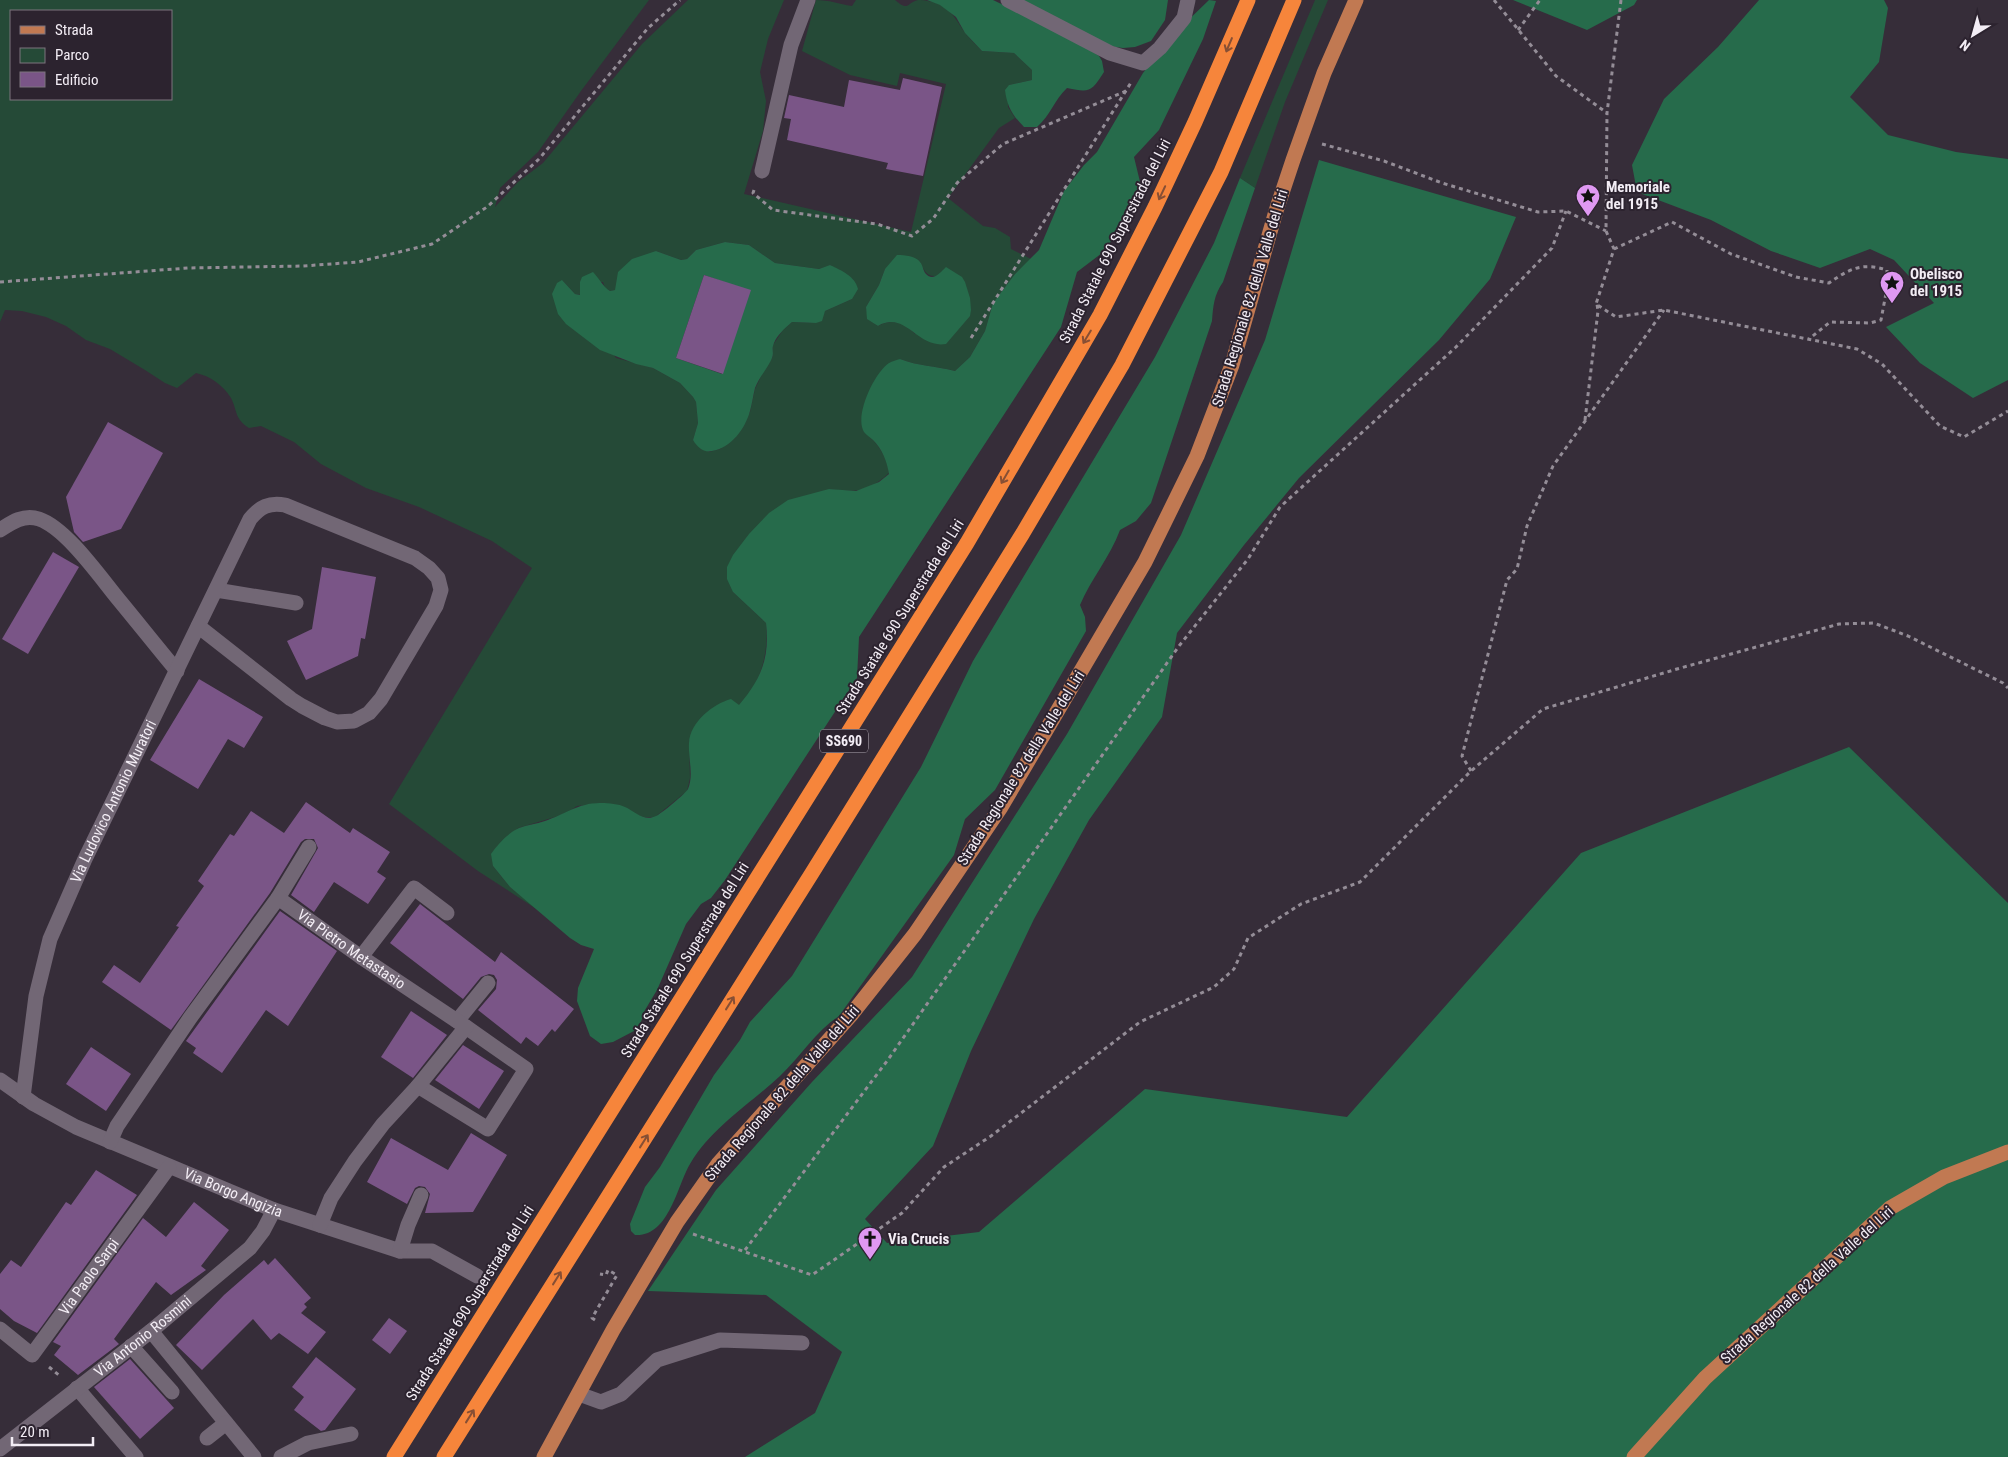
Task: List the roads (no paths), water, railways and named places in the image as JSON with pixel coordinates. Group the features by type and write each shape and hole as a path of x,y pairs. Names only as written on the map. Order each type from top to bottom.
{"highway":[{"name":"Strada Statale 690 Superstrada del Liri","path":"394,1457 967,543 1108,299 1155,208 1248,0"},
{"name":"SS690","path":"444,1457 991,584 1117,374 1221,172 1294,0"}],"main road":[{"name":"Strada Regionale 82 della Valle del Liri","path":"544,1457 613,1330 677,1222 718,1164 852,1015 921,926 1001,807 1145,562 1198,456 1232,365 1276,211 1293,160 1324,74 1356,0"},
{"name":"Strada Regionale 82 della Valle del Liri","path":"1634,1457 1705,1378 1890,1208 1944,1176 2008,1152"}],"street":[{"path":"762,171 791,44 808,0"},
{"path":"1008,0 1110,53 1143,63 1160,48 1184,18 1188,0"},
{"name":"Via Ludovico Antonio Muratori","path":"23,1096 36,996 50,939 85,859 177,671 198,626 250,519 264,506 274,503 285,505 415,558 429,568 438,578 441,590 436,606 381,699 369,713 354,722 337,722 302,706 198,626"},
{"path":"0,530 14,521 26,517 47,523 57,530 89,563 177,671"},
{"path":"216,590 296,603"},
{"path":"110,1142 117,1126 190,1018 278,898 309,847"},
{"path":"361,957 414,888 447,913"},
{"name":"Via Pietro Metastasio","path":"278,898 526,1069 488,1129 418,1086"},
{"path":"320,1225 331,1198 355,1161 383,1124 418,1086 488,983"},
{"name":"Via Borgo Angizia","path":"0,1080 76,1128 274,1210 400,1251 432,1251 477,1276"},
{"name":"Via Paolo Sarpi","path":"0,1329 32,1355 170,1166"},
{"path":"400,1251 408,1225 421,1195"},
{"name":"Via Antonio Rosmini","path":"0,1449 151,1331 250,1248 263,1231 274,1210"},
{"path":"151,1331 254,1457"},
{"path":"579,1394 602,1402 622,1394 657,1360 720,1340 802,1343"},
{"path":"131,1346 172,1392"},
{"path":"77,1388 136,1457"},
{"path":"207,1438 226,1423"},
{"path":"281,1457 308,1444 351,1434"}],"place":[{"name":"Memoriale del 1915","path":"1588,217"},
{"name":"Obelisco del 1915","path":"1892,304"},
{"name":"Via Crucis","path":"870,1260"}]}
